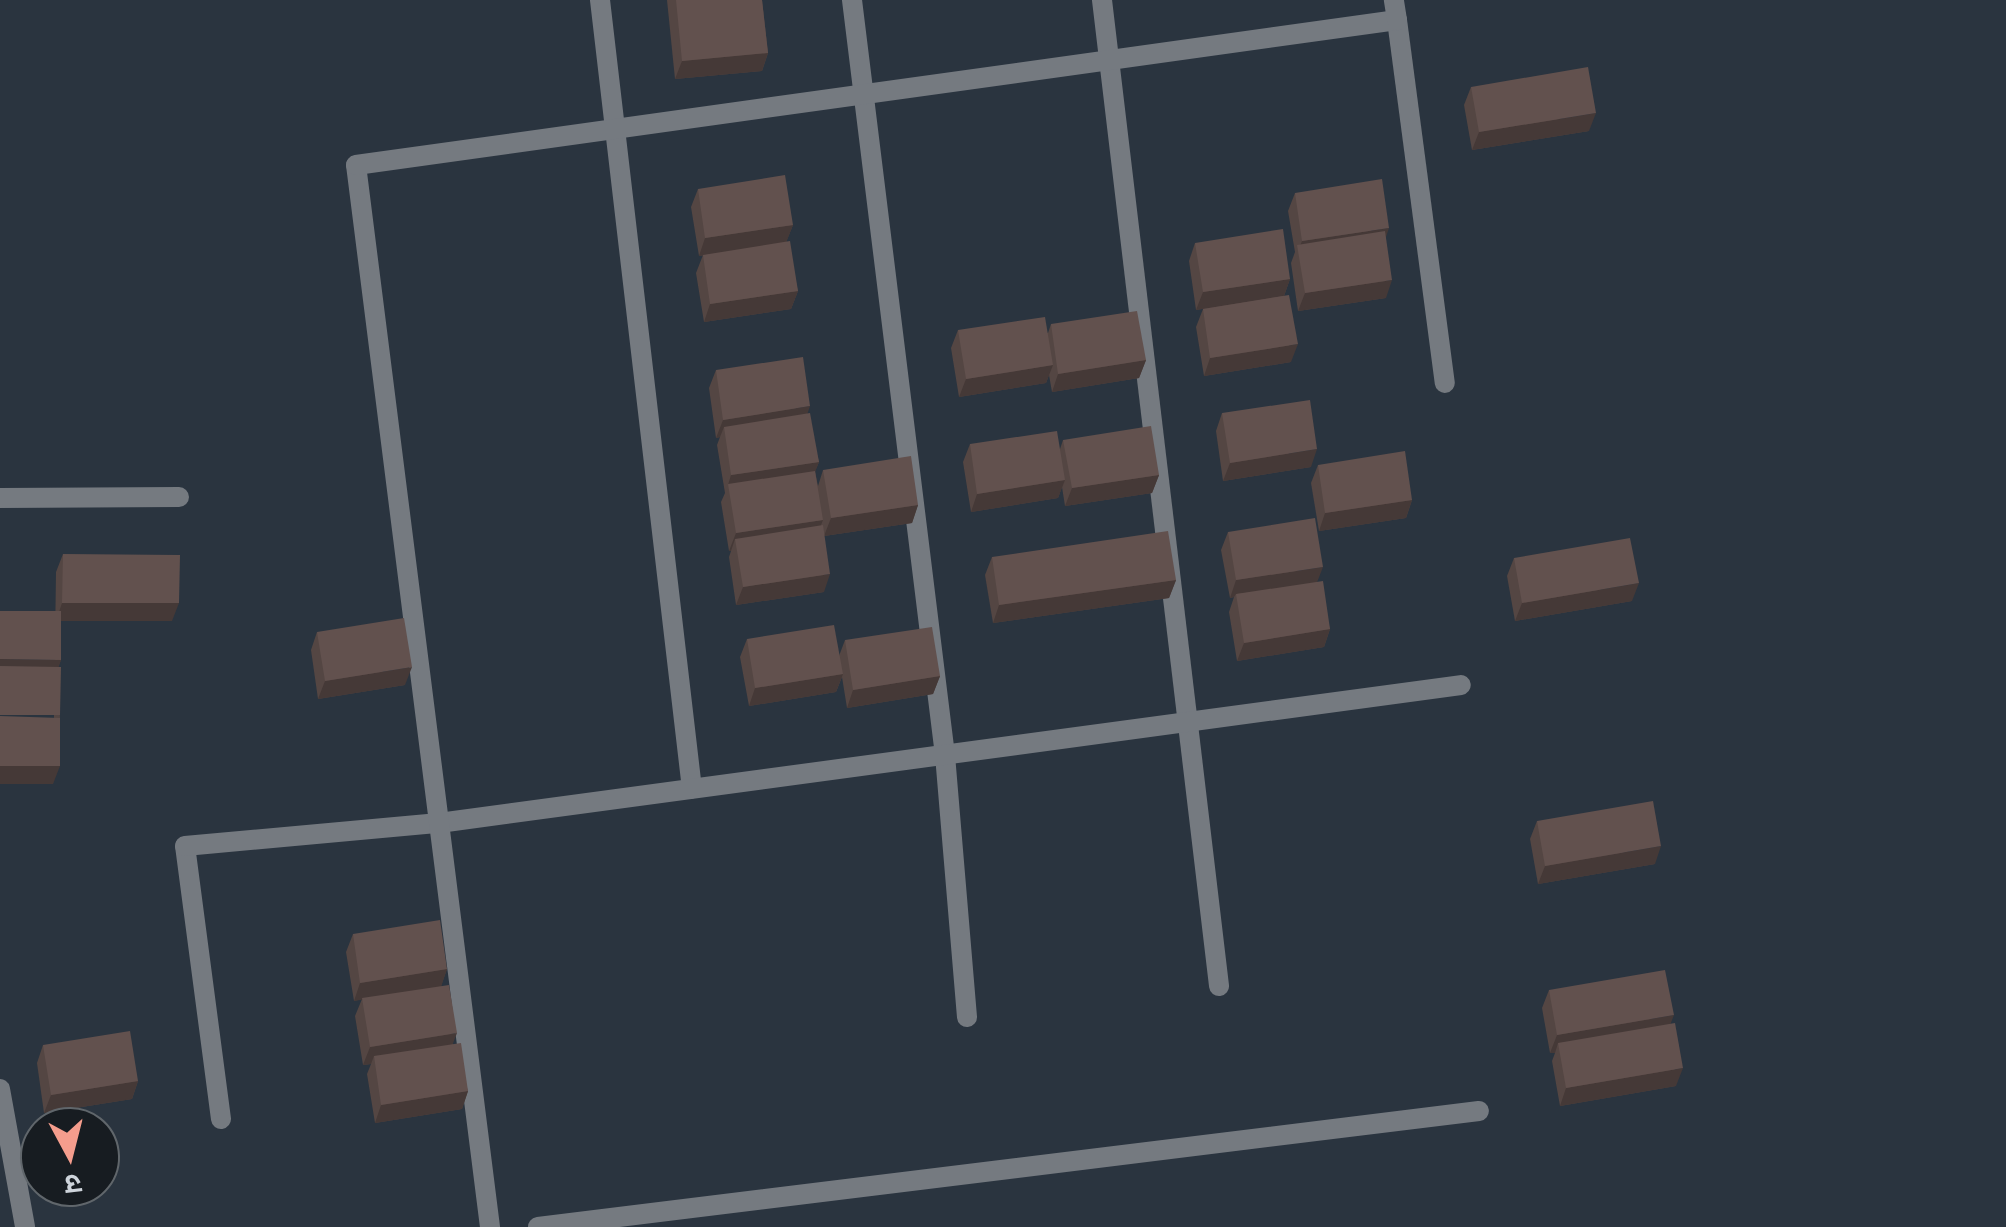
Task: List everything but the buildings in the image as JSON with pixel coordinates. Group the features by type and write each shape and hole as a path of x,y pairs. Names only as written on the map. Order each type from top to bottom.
{"street":[{"path":"600,0 692,789"},
{"path":"852,0 945,755 967,1016"},
{"path":"1102,0 1191,721 1219,986"},
{"path":"490,1227 356,165 1110,59 1396,10 1444,383"},
{"path":"0,498 179,497"},
{"path":"221,1119 185,846 439,824 1462,685"},
{"path":"0,1088 25,1227"},
{"path":"538,1227 1480,1111"}]}
